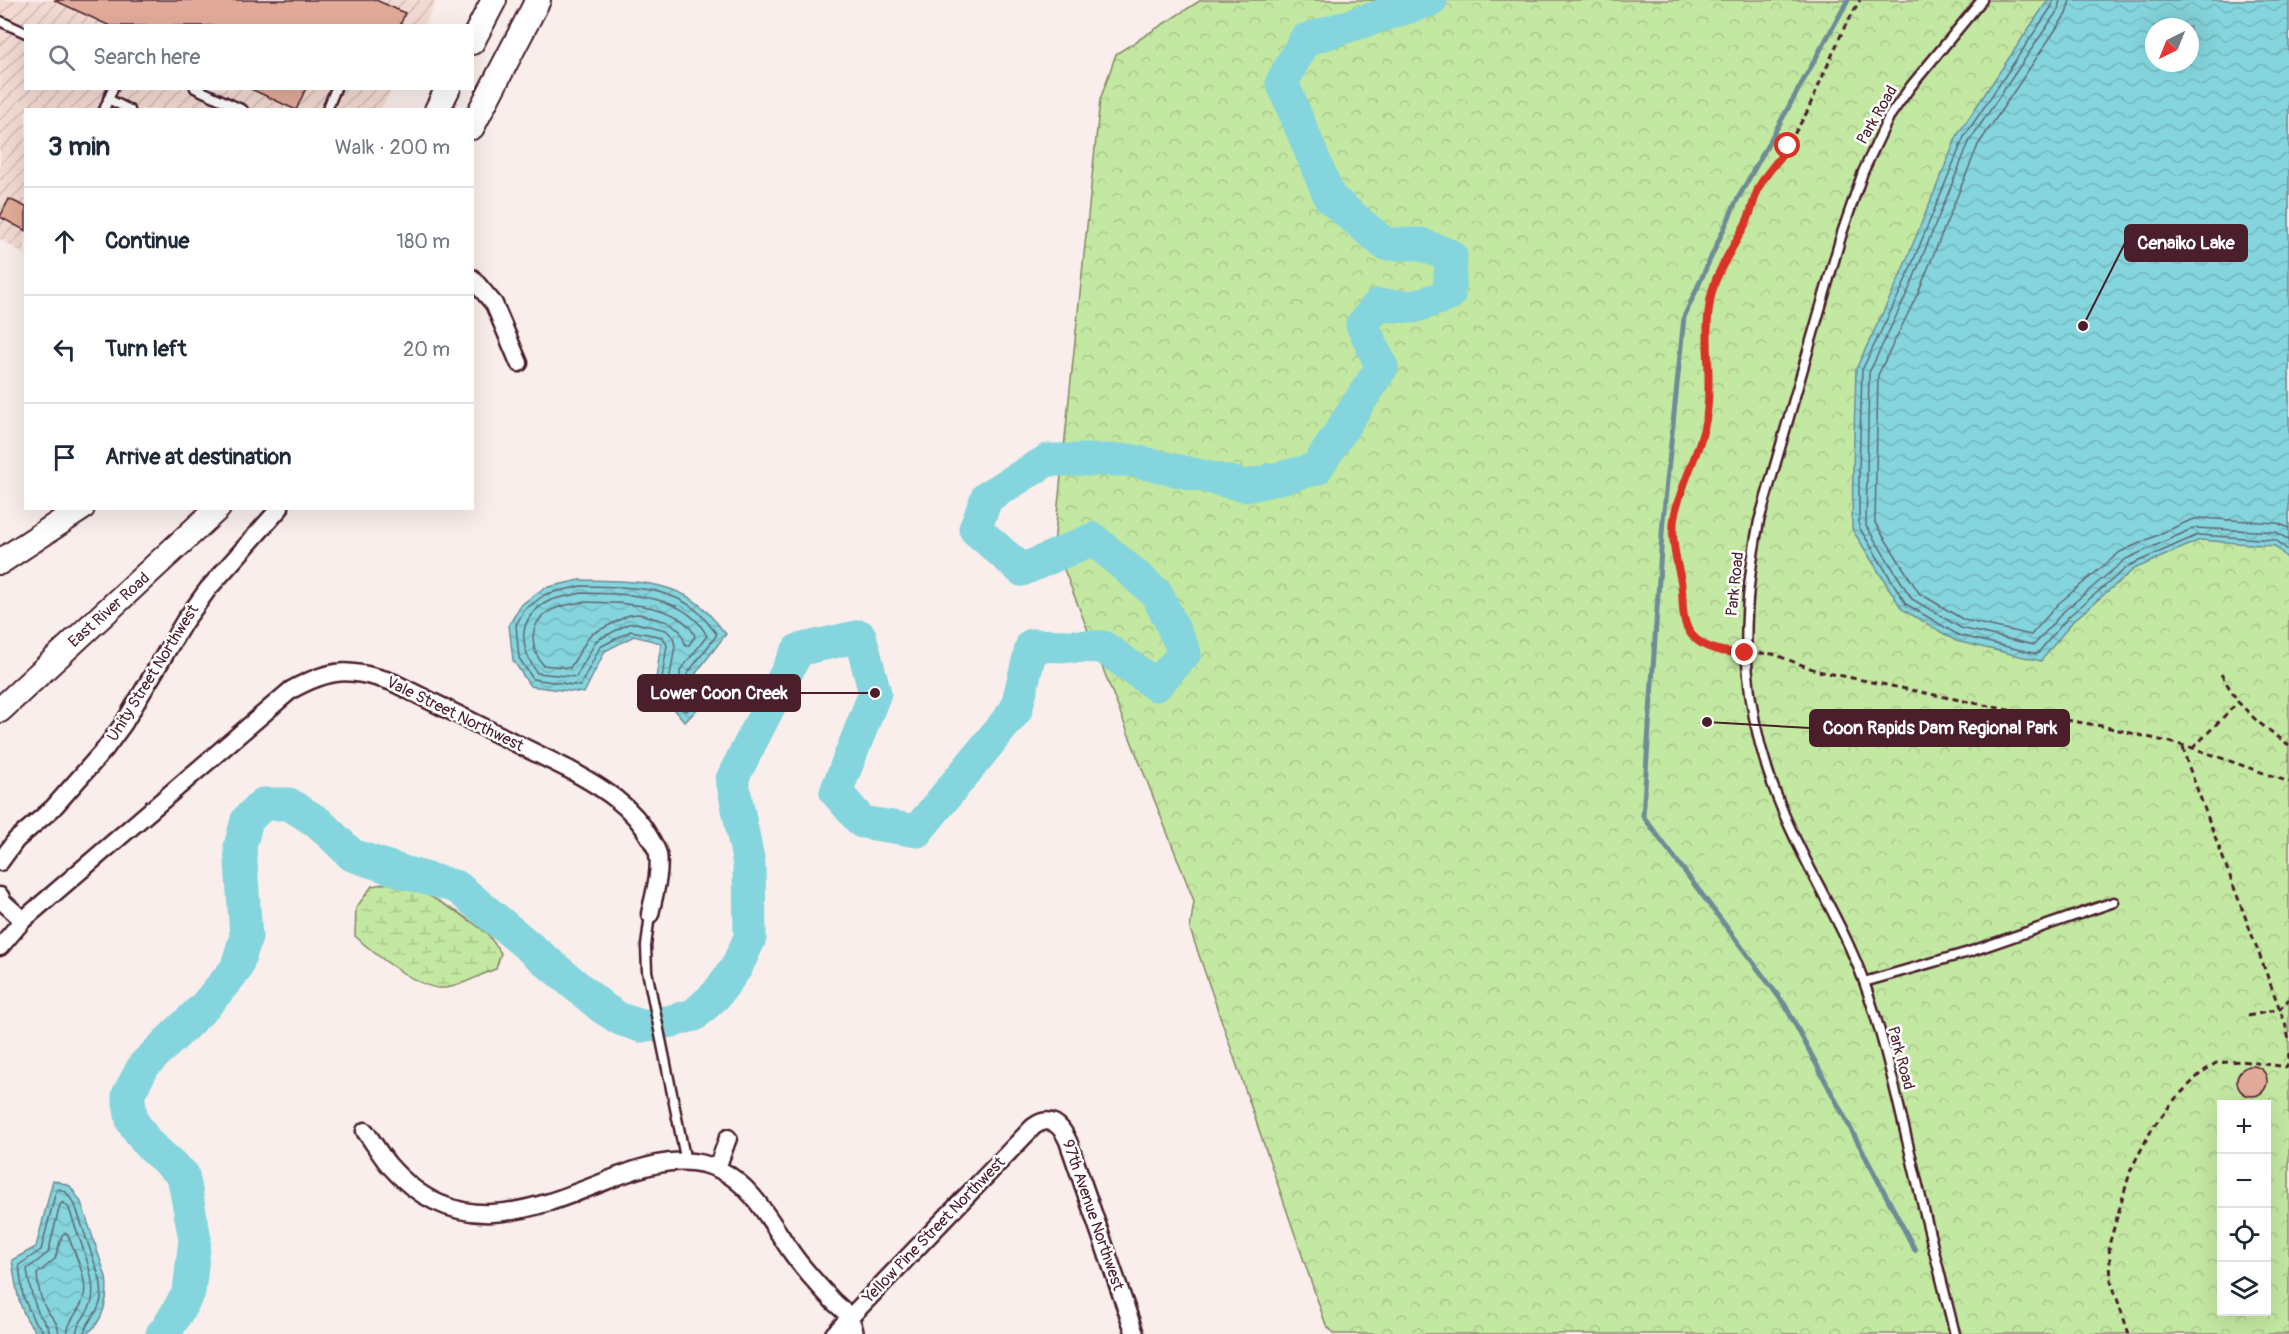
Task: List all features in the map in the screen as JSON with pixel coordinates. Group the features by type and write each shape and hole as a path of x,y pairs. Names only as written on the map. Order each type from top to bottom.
{"main road":[{"path":"474,38 494,0"},
{"path":"474,123 538,0"},
{"path":"438,108 447,90"},
{"path":"0,562 79,510"},
{"name":"East River Road","path":"0,710 216,510"}],"street":[{"path":"474,280 494,304 519,363"},
{"name":"Unity Street Northwest","path":"0,861 16,840 53,808 105,749 124,723 190,613 208,589 278,510"},
{"name":"Vale Street Northwest","path":"0,948 23,920 291,690 315,677 338,671 366,673 392,682 570,770 621,802 643,825 658,853 658,870 650,914"},
{"path":"0,896 3,902 23,920"},
{"name":"97th Avenue Northwest","path":"1033,1127 1039,1122 1052,1121 1058,1125 1068,1141 1135,1334"},
{"name":"Yellow Pine Street Northwest","path":"834,1334 1033,1127"},
{"path":"365,1131 388,1164 406,1182 427,1197 452,1209 471,1213 494,1214 526,1209 558,1200 648,1165 686,1161 717,1168 736,1180 754,1199 795,1258 850,1318 855,1334"},
{"path":"717,1168 728,1138"}],"lane":[{"name":"Park Road","path":"1955,1334 1891,1073 1864,982 1784,815 1755,730 1745,653 1745,627 1751,560 1759,521 1839,244 1863,172 1889,117 1911,86 1982,0"},
{"path":"0,21 24,32"},
{"path":"105,108 112,90"},
{"path":"199,90 239,108"},
{"path":"328,108 335,90"},
{"path":"108,99 126,108"},
{"path":"1864,982 1969,952 2114,902"},
{"name":"Vale Street Northwest","path":"650,914 646,946 647,971 686,1161"}],"path":[{"path":"1860,0 1844,28 1806,114 1779,160 1759,187 1748,218 1716,279 1709,303 1706,348 1707,415 1694,462 1675,514 1673,535 1682,583 1684,618 1691,633 1699,642 1727,653 1773,654 1818,671 2023,713 2102,726 2193,748 2289,782"},
{"path":"2220,674 2238,702 2258,722 2289,745"},
{"path":"2193,748 2238,702"},
{"path":"2183,747 2280,1009 2289,1040"},
{"path":"2248,1016 2280,1009 2289,999"},
{"path":"2129,1334 2111,1281 2109,1245 2131,1169 2153,1127 2200,1073 2216,1063 2241,1061 2288,1067 2289,1053"}],"shaded area":[{"path":"0,0 437,0 425,24 24,24 24,90 391,90 382,108 24,108 24,254 0,239"}],"green space":[{"path":"1201,0 2289,0 2289,1334 1334,1334 1326,1325 1190,929 1194,901 1054,544 1100,100 1116,54"},
{"path":"394,882 419,890 459,913 487,933 501,953 496,969 455,986 433,987 396,969 363,943 355,936 356,908 372,886"}],"water":[{"path":"2048,0 2289,0 2289,560 2275,546 2200,540 2134,569 2073,621 2041,661 1956,641 1902,609 1852,529 1856,369 1897,283 1958,134"},
{"path":"580,580 643,583 674,590 701,606 726,634 693,677 700,706 685,722 655,686 661,643 634,636 605,651 584,693 530,686 513,660 509,625 521,605 544,588"},
{"path":"53,1180 70,1186 81,1202 106,1277 107,1292 104,1308 97,1323 86,1334 38,1334 26,1318 17,1290 12,1260 36,1247"}],"building":[{"path":"54,0 376,0 405,13 401,24 106,24"},
{"path":"253,90 305,90 297,108 292,108"},
{"path":"9,199 24,206 24,230 0,217"},
{"path":"2252,1066 2263,1070 2267,1081 2263,1092 2252,1096 2241,1092 2237,1081 2241,1070"}],"waterway":[{"path":"162,1334 189,1292 195,1239 183,1175 148,1144 132,1121 128,1095 144,1065 205,1006 236,969 246,937 240,847 247,820 263,804 289,804 319,823 352,855 457,887 603,1008 620,1019 641,1026 694,1015 716,995 736,968 750,938 749,864 732,779 798,650 860,636 875,693 836,792 862,822 917,831 1016,710 1032,645 1103,647 1156,685 1185,653 1157,594 1093,539 1022,570 975,529 987,497 1048,460 1130,460 1247,486 1316,469 1382,367 1362,325 1378,305 1413,307 1449,295 1451,256 1420,244 1385,244 1330,198 1282,82 1305,40 1431,0"},
{"path":"1848,0 1736,202 1684,317 1663,520 1643,816 1785,1005 1915,1250"}],"place":[{"name":"Cenaiko Lake","path":"2083,326"},
{"name":"Lower Coon Creek","path":"875,693"},
{"name":"Coon Rapids Dam Regional Park","path":"1707,722"}],"route":[{"path":"1745,653 1727,653 1711,648 1699,642 1691,633 1684,618 1682,583 1673,535 1675,514 1694,462 1707,415 1707,326 1709,303 1716,279 1748,218 1759,187 1788,146"}]}
